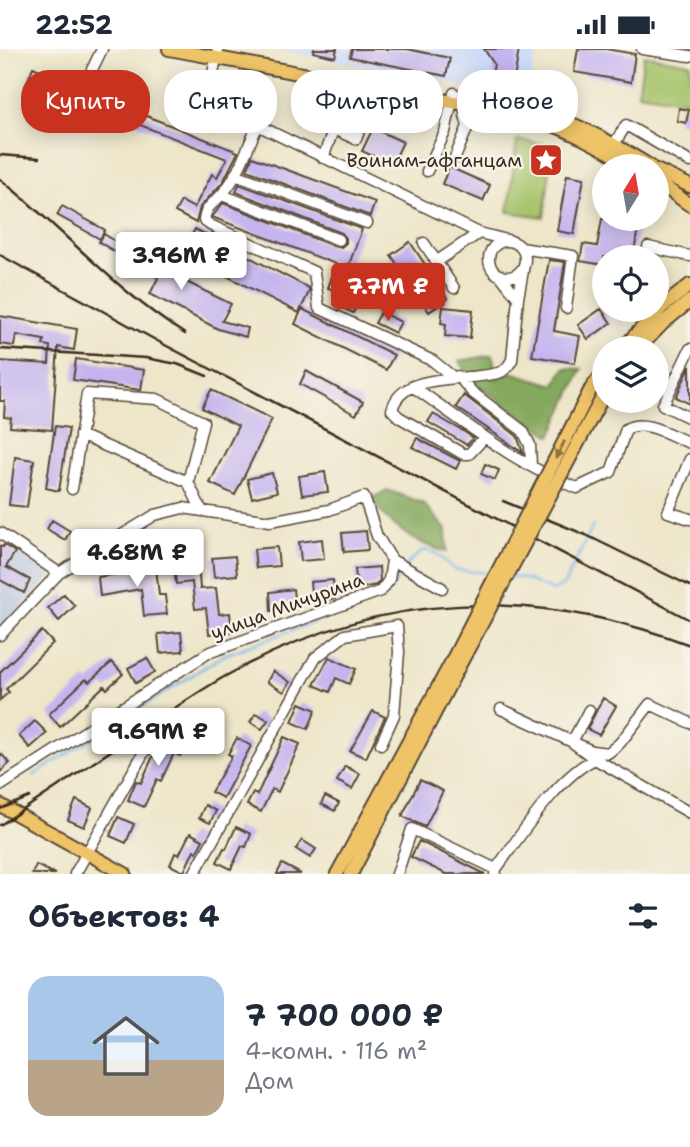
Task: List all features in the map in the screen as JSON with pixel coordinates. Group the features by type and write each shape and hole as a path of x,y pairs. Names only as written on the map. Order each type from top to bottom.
{"main road":[{"path":"169,49 216,52 457,97"},
{"path":"574,133 625,154"},
{"path":"612,148 619,154"},
{"path":"669,176 690,186"},
{"path":"669,190 690,205"},
{"path":"634,336 661,308 690,285"},
{"path":"651,336 690,301"},
{"path":"351,874 592,389"},
{"path":"337,874 594,413"},
{"path":"0,805 125,874"}],"street":[{"path":"92,70 102,49"},
{"path":"642,49 690,56"},
{"path":"213,70 216,52"},
{"path":"427,171 457,105"},
{"path":"612,148 626,125 690,162"},
{"path":"254,133 235,174 222,195 212,201 205,212 204,220 314,272 319,308 433,361 456,377 523,431 530,445 531,466"},
{"path":"270,133 480,233 511,241 521,248 524,265 512,360 507,368 500,372 412,386 400,393 392,410 399,417 463,454 470,454 484,438"},
{"path":"323,158 332,133"},
{"path":"342,133 356,139 358,133"},
{"path":"454,160 465,133"},
{"path":"235,174 367,223"},
{"path":"222,195 339,240"},
{"path":"480,233 492,267 518,298"},
{"path":"436,262 480,233"},
{"path":"490,256 499,243 511,241"},
{"path":"424,243 454,288"},
{"path":"521,248 573,256 566,308"},
{"path":"669,252 690,256"},
{"path":"500,275 516,274 524,265"},
{"path":"690,349 663,405 690,418"},
{"path":"412,386 466,422 484,438 531,466 577,488 611,472 626,429 634,424 642,424 690,443"},
{"path":"72,489 87,394 157,399 203,422 188,482 202,511"},
{"path":"80,435 188,482"},
{"path":"690,459 668,512 690,519"},
{"path":"0,635 60,573 156,515 183,509 270,521 330,510 364,497 377,536 392,560 442,588"},
{"path":"0,533 60,573"},
{"name":"улица Мичурина","path":"0,786 208,653 381,591 389,580 392,560"},
{"path":"194,874 315,658 345,635 397,626 399,652 394,715 381,744"},
{"path":"501,709 592,751 608,753 620,743 650,704 690,723"},
{"path":"572,742 589,710"},
{"path":"75,874 144,752 165,728"},
{"path":"572,742 595,759 690,813"},
{"path":"397,874 412,829 496,871 530,823 572,773 595,759"}],"shaded area":[{"path":"275,49 537,49 533,70 457,70 457,85 443,82 443,70 381,70"},
{"path":"0,544 54,574 0,628"}],"green space":[{"path":"644,55 690,63 690,101 638,93"},
{"path":"517,140 553,145 544,217 508,212"},
{"path":"493,355 496,379 511,372 554,385 565,368 582,369 551,436 479,386 459,361"},
{"path":"387,490 423,503 446,530 447,552 414,539 387,518 371,499"}],"building":[{"path":"314,49 337,49 335,57 313,52"},
{"path":"352,49 407,49 450,58 446,76 443,75 443,70 416,70 350,57"},
{"path":"484,49 519,49 516,70 493,70 494,64"},
{"path":"578,49 606,49 635,54 631,82 574,70"},
{"path":"679,108 689,110 686,123 677,121"},
{"path":"150,117 164,123 164,133 190,133 238,152 223,182 200,207 196,223 175,212 181,201 194,208 212,174 217,177 227,159 150,129"},
{"path":"371,133 384,133 403,142 392,165 362,151"},
{"path":"252,157 375,202 370,216 247,170"},
{"path":"449,167 490,185 483,201 442,184"},
{"path":"567,175 584,178 574,234 557,231"},
{"path":"239,184 362,229 339,292 328,288 336,264 212,217 223,203 336,247 346,243 342,233 236,192"},
{"path":"62,206 105,230 100,239 57,215"},
{"path":"195,229 309,288 299,313 182,253"},
{"path":"600,231 637,231 635,245 597,245"},
{"path":"104,234 155,266 159,256 167,260 162,270 231,304 222,321 248,328 246,337 218,329 150,294 158,278 99,242"},
{"path":"410,242 448,299 429,312 391,255"},
{"path":"583,244 592,245 592,263 580,261"},
{"path":"549,260 565,262 554,331 580,336 575,363 532,356"},
{"path":"338,294 358,303 353,313 334,304"},
{"path":"443,307 473,310 470,338 445,336 446,324 441,323"},
{"path":"302,309 394,355 386,370 295,324"},
{"path":"381,312 401,322 395,333 375,323"},
{"path":"592,315 592,322 611,323 588,339 578,325"},
{"path":"0,316 77,329 74,350 58,347 52,430 10,427 11,418 4,417 5,401 0,401 0,361 49,364 50,346 43,345 44,340 16,335 14,346 0,344"},
{"path":"76,359 144,370 141,390 73,380"},
{"path":"690,366 690,404 676,397"},
{"path":"306,371 363,402 356,415 300,384"},
{"path":"211,390 272,419 235,495 210,483 238,426 202,408"},
{"path":"464,395 517,436 523,453 456,407"},
{"path":"433,414 473,438 467,445 428,422"},
{"path":"55,426 69,428 59,491 46,488"},
{"path":"417,438 460,461 456,469 412,447"},
{"path":"15,457 34,460 27,507 9,505"},
{"path":"485,464 499,470 495,480 481,474"},
{"path":"325,472 328,492 302,495 299,476"},
{"path":"272,473 277,492 252,498 247,479"},
{"path":"52,520 70,531 65,540 47,529"},
{"path":"366,531 368,550 344,552 342,533"},
{"path":"322,539 324,559 301,561 299,542"},
{"path":"4,545 15,552 6,567 30,580 24,593 0,580 0,546"},
{"path":"277,547 279,566 256,568 254,549"},
{"path":"235,556 237,575 214,577 212,558"},
{"path":"198,562 200,589 216,588 219,614 230,613 232,632 209,634 206,608 195,609 192,582 176,584 174,565"},
{"path":"379,567 380,580 376,585 357,589 355,569"},
{"path":"156,568 159,595 165,595 167,614 144,616 141,589 100,596 98,577"},
{"path":"333,580 335,599 312,601 310,582"},
{"path":"293,589 295,609 271,611 270,592"},
{"path":"64,594 75,606 59,621 48,608"},
{"path":"42,631 53,643 6,689 9,692 0,700 0,672"},
{"path":"181,632 183,651 160,653 158,634"},
{"path":"329,657 356,669 349,684 336,678 330,692 314,685"},
{"path":"147,658 155,672 136,683 128,668"},
{"path":"112,662 123,674 107,689 104,686 60,727 49,714 86,679 89,682"},
{"path":"273,671 290,682 284,692 267,682"},
{"path":"603,698 616,706 599,735 587,729"},
{"path":"300,703 316,710 308,729 292,722"},
{"path":"373,711 385,717 366,758 350,751"},
{"path":"256,713 268,720 262,729 250,722"},
{"path":"35,721 47,733 30,748 19,736"},
{"path":"173,729 189,736 180,756 174,753 161,781 157,779 144,807 128,800 136,781 141,783 154,754 161,757"},
{"path":"284,737 300,744 278,792 272,789 261,812 247,805 253,793 257,795"},
{"path":"237,738 251,746 223,798 211,792 232,756 228,754"},
{"path":"0,753 10,763 0,772"},
{"path":"345,766 360,774 352,789 337,781"},
{"path":"420,780 443,791 425,827 402,816"},
{"path":"325,796 339,803 335,811 321,804"},
{"path":"76,800 92,808 84,827 68,820"},
{"path":"205,805 216,811 210,823 199,818"},
{"path":"118,817 134,824 126,843 110,836"},
{"path":"236,827 251,834 246,847 242,846 231,869 217,862"},
{"path":"190,833 203,840 197,852 194,850 184,872 170,865 175,853 179,855"},
{"path":"302,840 316,849 310,858 296,849"},
{"path":"419,841 485,874 446,874 411,857"},
{"path":"282,864 301,874 277,874"},
{"path":"36,865 55,874 32,874"}],"waterway":[{"path":"512,577 525,579 553,591 564,585 593,526"},
{"path":"34,775 224,655 386,596 410,561 424,550 436,553 455,570 491,573"}],"railway":[{"path":"0,155 39,158"},
{"path":"0,179 136,299 185,334"},
{"path":"0,255 163,344 690,620"},
{"path":"0,349 146,358 177,364 207,376"},
{"path":"503,501 586,535 690,586"},
{"path":"0,825 223,677 291,644 347,625 403,612 460,606 517,606 574,613 632,626 690,645"},
{"path":"0,809 30,797"}],"place":[{"name":"Воинам-афганцам","path":"546,160"}]}
